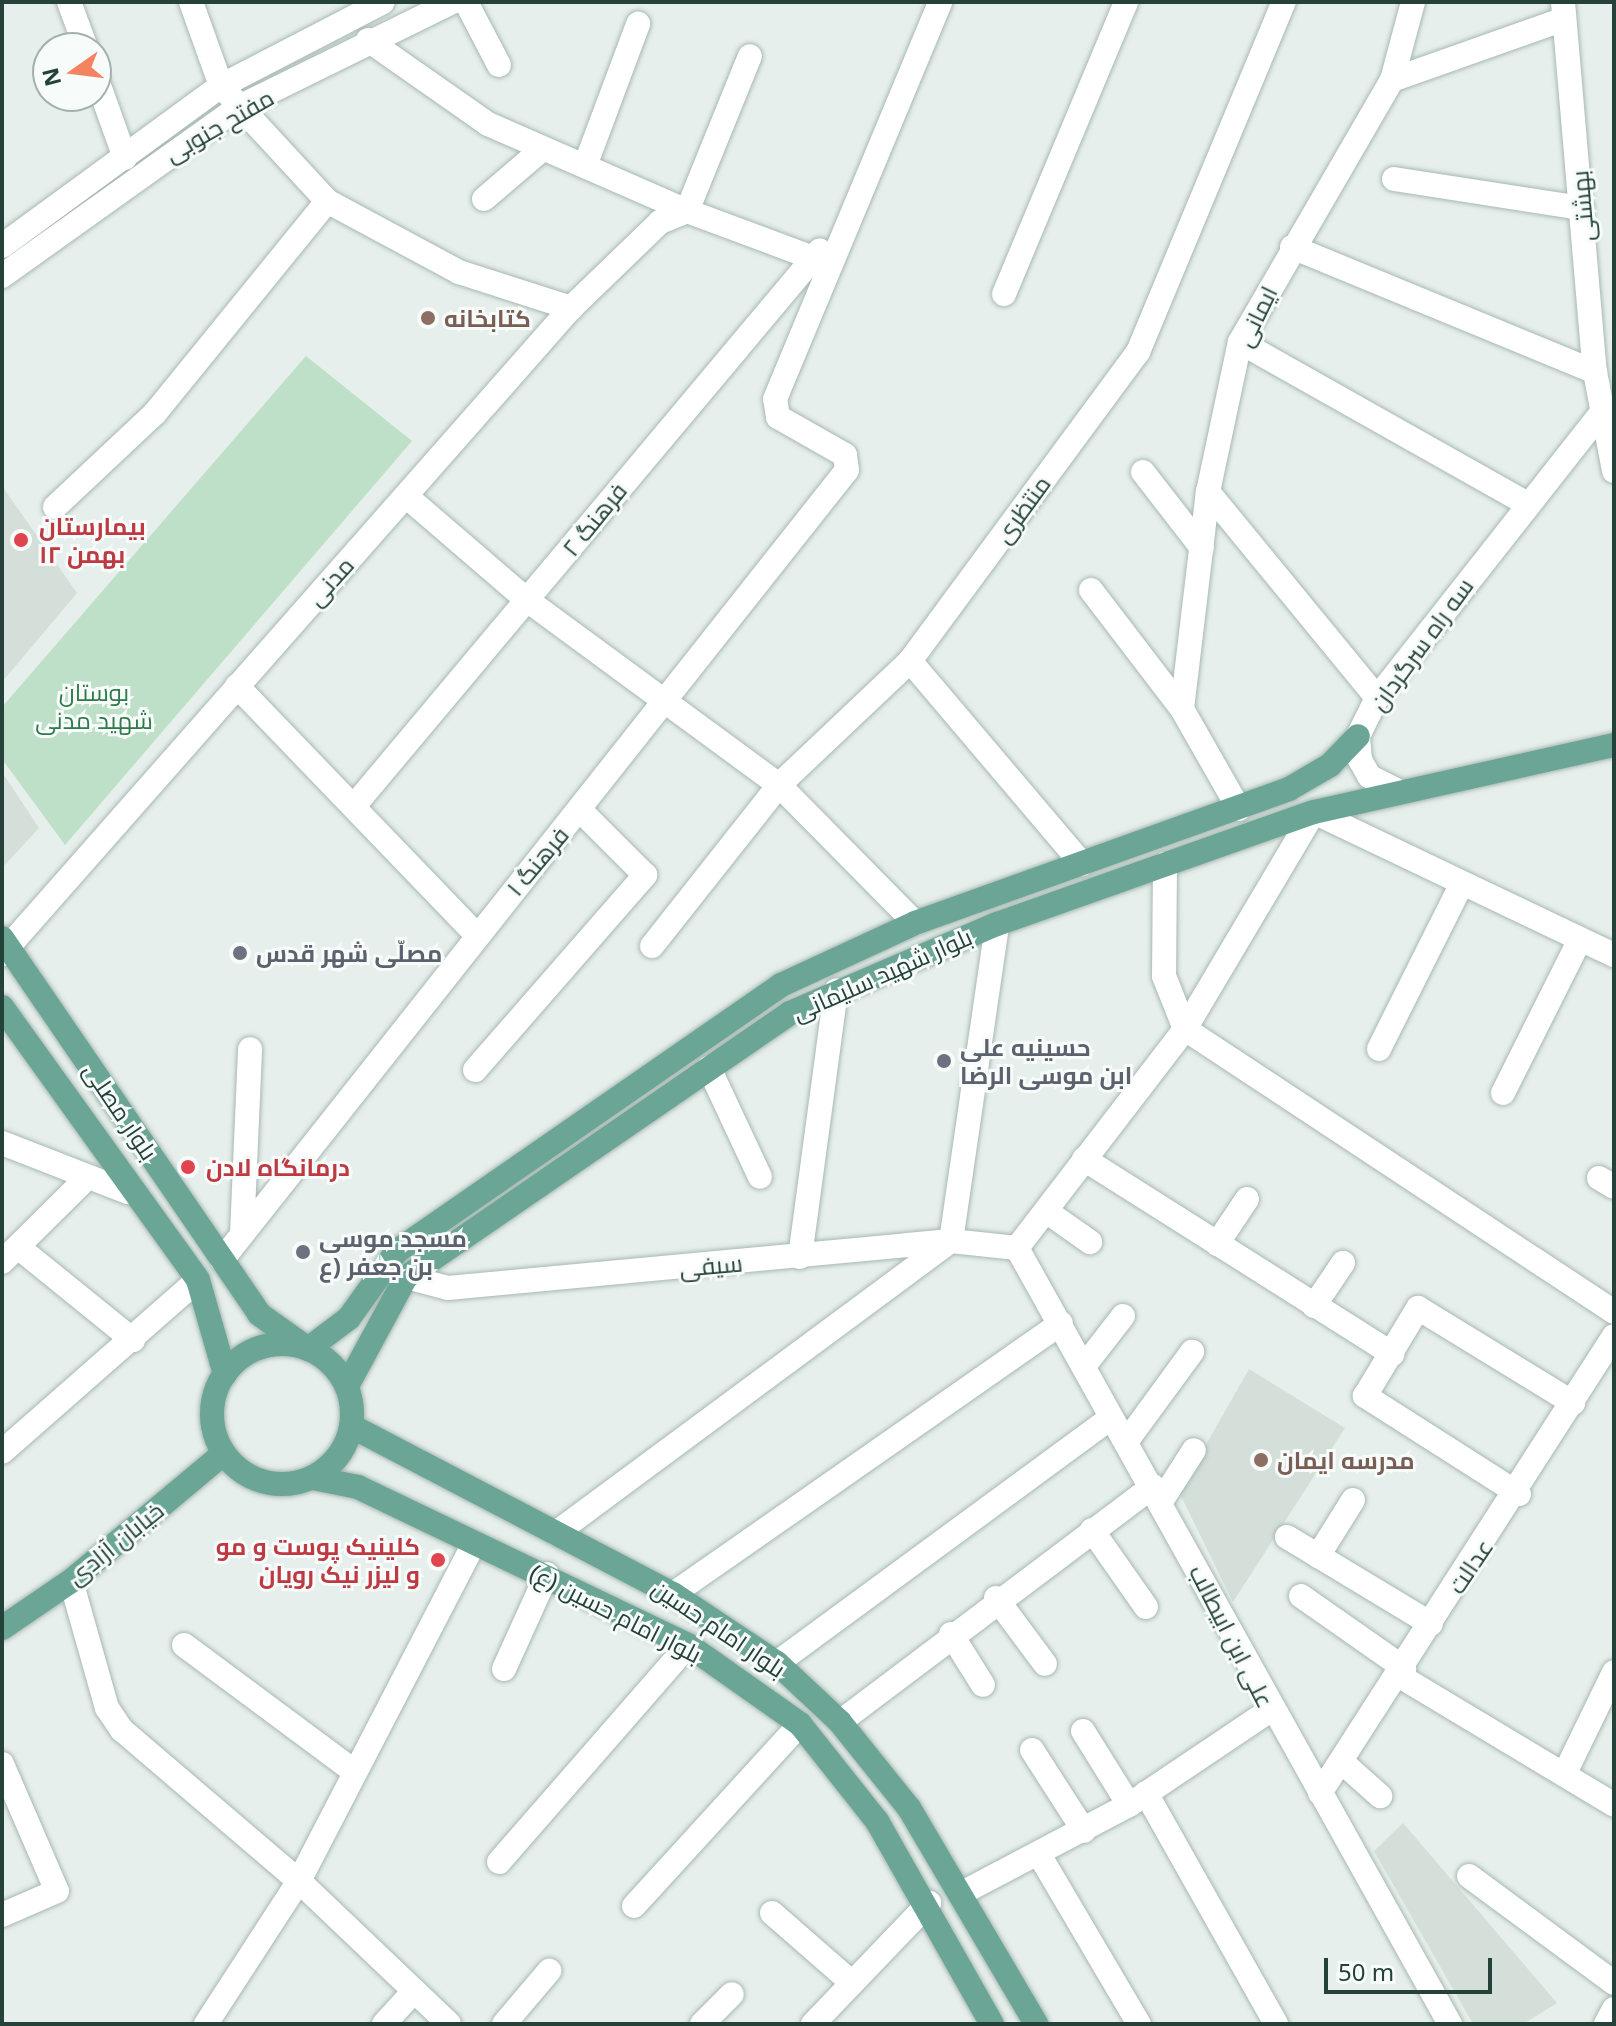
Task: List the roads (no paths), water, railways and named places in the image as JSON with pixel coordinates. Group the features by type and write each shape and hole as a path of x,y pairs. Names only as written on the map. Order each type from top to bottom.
{"main road":[{"name":"بلوار شهید سلیمانی","path":"308,1349 349,1318 397,1251 781,985 915,923 1239,809 1330,765 1358,736"},
{"path":"1396,790 1528,769 1614,745"},
{"name":"بلوار شهید سلیمانی","path":"347,1386 406,1277 709,1068 836,990 997,924 1165,864 1314,812 1396,790"},
{"name":"بلوار مصلی","path":"4,947 259,1314 308,1349"},
{"name":"بلوار مصلی","path":"2,1007 128,1192 198,1280 225,1374"},
{"path":"262,1347 308,1349 347,1386 353,1427 343,1450 313,1478 260,1481 224,1453 212,1413 225,1374 262,1347"},
{"name":"بلوار امام حسین","path":"353,1427 673,1594 777,1663 840,1722 909,1808 962,1893 1036,2024"},
{"name":"خیابان آزادی","path":"2,1628 71,1581 224,1453"},
{"name":"بلوار امام حسین (ع)","path":"313,1478 358,1487 473,1545 547,1574 688,1645 800,1724 877,1821 929,1903 992,2024"}],"street":[{"path":"69,2 80,32"},
{"path":"191,2 221,86 327,201 459,272 571,308"},
{"name":"مفتح جنوبی","path":"6,258 125,158 221,86 345,11 383,2"},
{"name":"مفتح جنوبی","path":"6,258 239,107 368,40 452,2"},
{"path":"466,2 499,65"},
{"path":"839,240 940,2"},
{"path":"1004,294 1126,2"},
{"name":"منتظری","path":"652,946 779,785 910,661 1138,352 1284,2"},
{"name":"ایمانی","path":"1182,709 1208,492 1240,342 1292,247 1392,80 1413,2"},
{"path":"1392,80 1563,10"},
{"name":"بهشتی","path":"1563,10 1595,372 1609,409"},
{"path":"585,166 638,24"},
{"path":"368,40 540,151 585,166 687,211 808,256"},
{"path":"687,211 750,56"},
{"path":"109,112 125,158"},
{"path":"484,199 540,151"},
{"path":"1394,179 1582,208"},
{"path":"55,507 155,413 327,201"},
{"name":"مدنی","path":"4,947 571,308 660,222 687,211"},
{"name":"فرهنگ ۲","path":"354,806 808,256 839,240"},
{"name":"فرهنگ ۱","path":"222,1260 476,934 580,810 849,461 775,408 839,240"},
{"path":"1292,247 1595,372"},
{"path":"1240,342 1526,503"},
{"path":"1609,409 1614,471"},
{"name":"سه راه سرگردان","path":"1396,790 1369,776 1358,736 1377,698 1526,503 1609,409"},
{"path":"1143,472 1202,548"},
{"path":"1208,492 1377,698"},
{"path":"406,496 527,600 665,696 779,785 915,923"},
{"path":"1091,590 1182,709 1239,809"},
{"path":"910,661 1082,864"},
{"path":"237,686 476,934"},
{"path":"475,1070 645,875 580,810"},
{"path":"1017,1248 1185,1029 1314,812 1578,943 1614,955"},
{"path":"1165,864 1164,976 1185,1029 1614,1312"},
{"path":"1379,1049 1461,885"},
{"path":"556,1533 951,1241 997,924"},
{"path":"1503,1093 1578,943"},
{"path":"800,1257 836,990"},
{"path":"242,1234 250,1049"},
{"path":"709,1068 760,1177"},
{"path":"2,1143 128,1192"},
{"path":"1084,1159 1392,1354"},
{"path":"87,1178 10,1254 133,1340"},
{"path":"1217,1244 1247,1199"},
{"path":"1046,1211 1090,1242"},
{"name":"سیفی","path":"406,1277 448,1288 951,1241 1017,1248"},
{"name":"علی ابن ابیطالب","path":"1017,1248 1085,1365 1109,1419 1129,1438 1269,1711 1320,1793 1450,2024"},
{"path":"1314,1306 1343,1263"},
{"path":"2,1452 198,1280"},
{"path":"1519,1494 1365,1396 1418,1308 1573,1403"},
{"path":"1085,1365 1123,1316"},
{"path":"673,1594 1061,1323"},
{"name":"عدالت","path":"1320,1793 1343,1763 1431,1624 1519,1494 1614,1336"},
{"path":"1129,1438 1192,1352"},
{"path":"777,1663 1109,1419"},
{"path":"840,1722 996,1598 1092,1530 1157,1493 1194,1450"},
{"path":"1318,1556 1353,1500"},
{"path":"1092,1530 1146,1607"},
{"path":"1287,1537 1431,1624"},
{"path":"206,2024 299,1881 473,1545"},
{"path":"504,1669 547,1574"},
{"path":"71,1581 107,1708 122,1730 299,1881 449,2024"},
{"path":"1301,1596 1401,1671 1614,1805"},
{"path":"996,1598 1045,1664"},
{"path":"951,1634 983,1685"},
{"path":"184,1645 355,1772"},
{"path":"499,1862 688,1645"},
{"path":"1565,1773 1614,1672"},
{"path":"962,1893 1040,1856 1138,1799 1269,1711"},
{"path":"634,1906 800,1724"},
{"path":"1083,1731 1138,1799 1276,2024"},
{"path":"1032,1750 1084,1831"},
{"path":"1343,1763 1380,1796"},
{"path":"2,1764 57,1891 2,1915"},
{"path":"1040,1856 1139,2024"},
{"path":"1469,1876 1614,1983"},
{"path":"813,2024 850,1981 929,1903"},
{"path":"772,1913 850,1981"},
{"path":"504,2024 549,1971"},
{"path":"384,2024 414,1991"},
{"path":"702,2024 732,1994"},
{"path":"1606,2024 1614,2009"}],"place":[{"name":"کتابخانه","path":"428,318"},
{"name":"بیمارستان ۱۲ بهمن","path":"21,540"},
{"name":"مصلّی شهر قدس","path":"240,953"},
{"name":"حسینیه علی ابن موسی الرضا","path":"944,1061"},
{"name":"درمانگاه لادن","path":"188,1167"},
{"name":"مسجد موسی بن جعفر (ع","path":"303,1252"},
{"name":"مدرسه ایمان","path":"1261,1460"},
{"name":"کلینیک پوست و مو و لیزر نیک رویان","path":"438,1560"}],"park label":[{"name":"بوستان شهید مدنی","path":"94,706"}]}
